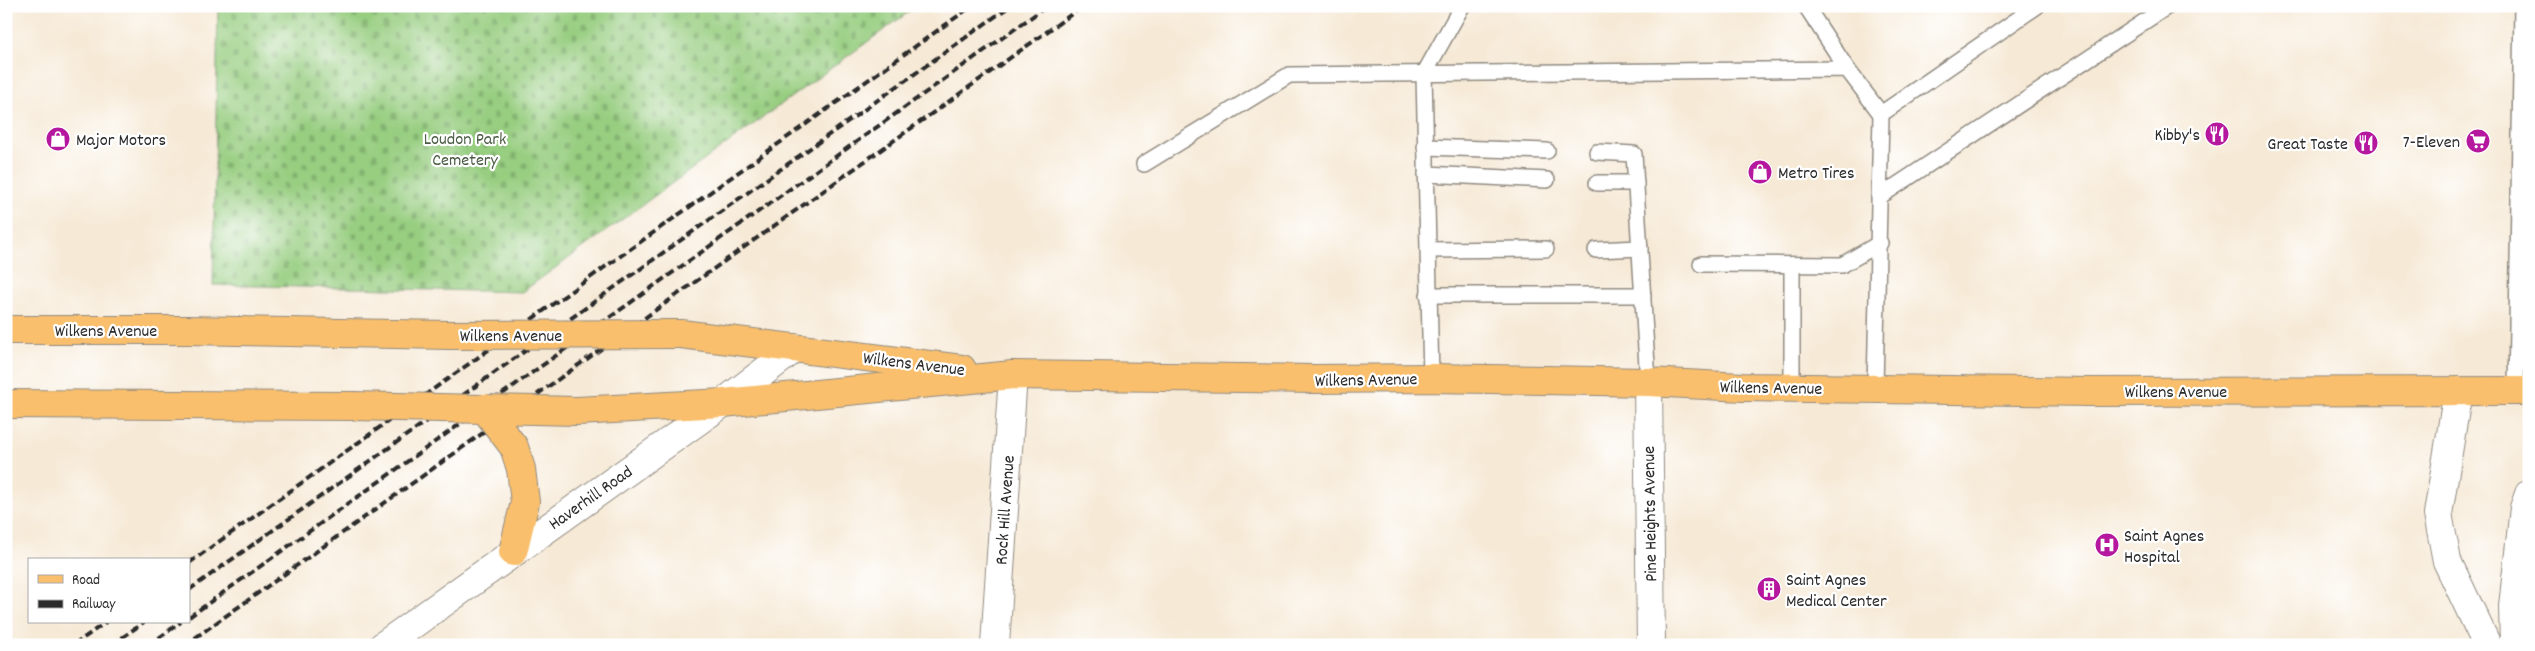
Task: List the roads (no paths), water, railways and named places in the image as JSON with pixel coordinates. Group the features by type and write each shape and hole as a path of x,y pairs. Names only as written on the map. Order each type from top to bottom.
{"main road":[{"name":"Wilkens Avenue","path":"6,330 187,330 448,335 681,334 1013,376"},
{"name":"Wilkens Avenue","path":"6,404 353,406 577,411 723,403 1013,376 1315,379 1431,378 1648,382 1792,388 2087,392 2523,391"},
{"path":"484,408 514,447 521,469 525,502 513,552"}],"street":[{"name":"Haverhill Road","path":"384,645 723,403 795,348"},
{"name":"Rock Hill Avenue","path":"995,645 1013,376"},
{"name":"Pine Heights Avenue","path":"1648,382 1651,645"},
{"path":"2458,391 2438,514 2447,561 2487,645"},
{"path":"2514,645 2513,606 2524,508 2529,494"}],"lane":[{"path":"1431,378 1424,74 1462,6"},
{"path":"1806,6 1846,69 1881,114 1880,243 1875,388"},
{"path":"1881,114 2037,6"},
{"path":"1879,197 2168,6"},
{"path":"2522,6 2523,391"},
{"path":"1144,164 1289,75 1846,69"},
{"path":"1425,147 1547,151"},
{"path":"1597,152 1634,154 1648,382"},
{"path":"1426,174 1547,180"},
{"path":"1597,183 1636,183"},
{"path":"1701,264 1842,265 1880,243"},
{"path":"1596,250 1640,248"},
{"path":"1428,250 1546,249"},
{"path":"1792,265 1792,388"},
{"path":"1428,295 1643,295"}],"railway":[{"path":"190,562 972,6"},
{"path":"190,589 1010,6"},
{"path":"190,616 1047,6"},
{"path":"185,645 1083,6"},
{"path":"74,645 103,624"},
{"path":"112,645 141,624"},
{"path":"149,645 178,624"}],"place":[{"name":"Kibby's","path":"2217,134"},
{"name":"Major Motors","path":"58,139"},
{"name":"7-Eleven","path":"2478,141"},
{"name":"Great Taste","path":"2366,143"},
{"name":"Metro Tires","path":"1760,172"},
{"name":"Saint Agnes Hospital","path":"2107,545"},
{"name":"Saint Agnes Medical Center","path":"1769,589"}],"park label":[{"name":"Loudon Park Cemetery","path":"465,148"}]}
